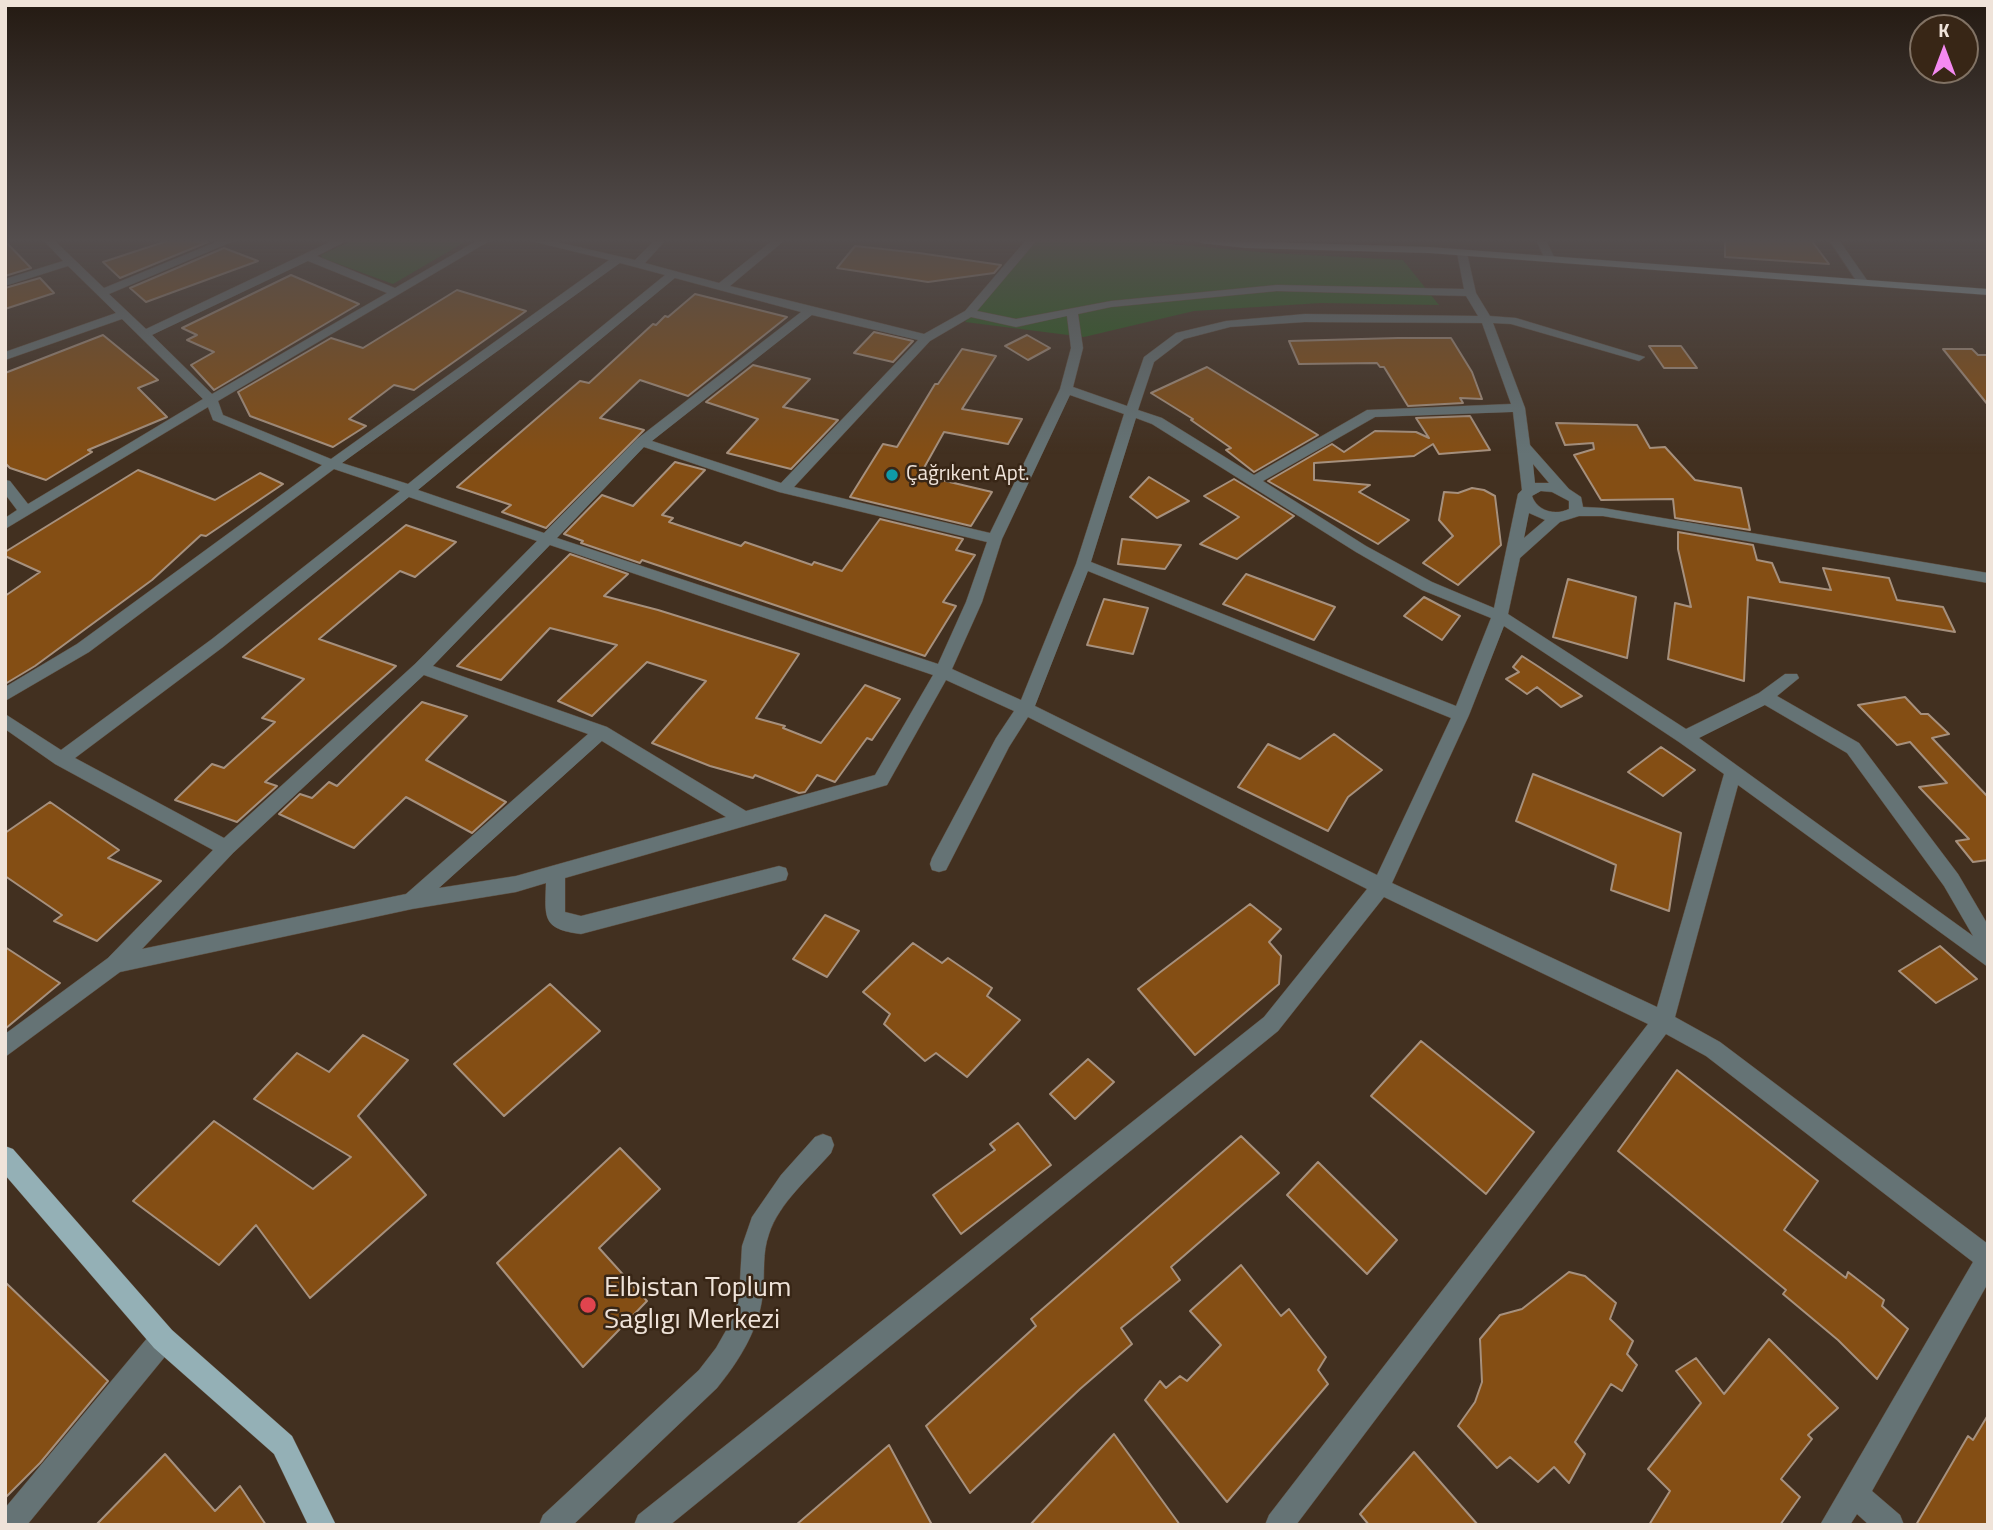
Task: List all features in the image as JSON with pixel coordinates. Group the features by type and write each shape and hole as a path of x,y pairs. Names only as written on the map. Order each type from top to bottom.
{"main road":[{"path":"5,1157 163,1339 284,1445 322,1525"}],"street":[{"path":"121,311 211,400 218,417 332,464 408,489 415,495 943,672 1026,708 1381,886 1664,1020 1713,1049 1988,1259 1835,1525"},
{"path":"145,334 193,311"},
{"path":"5,524 365,311"},
{"path":"5,695 83,648 545,311"},
{"path":"61,759 255,616 627,311"},
{"path":"5,1047 115,964 226,848 421,668 642,442 809,311"},
{"path":"812,311 926,338"},
{"path":"784,489 926,338 969,313 1016,324 1076,311"},
{"path":"648,1525 1271,1024 1381,886 1461,715 1500,616 1527,495 1525,447 1519,408 1481,311"},
{"path":"115,964 412,901 516,884 881,780 943,672 974,602 995,539 1066,389 1077,348 1072,312"},
{"path":"5,356 124,314"},
{"path":"939,864 1002,743 1026,708 1083,564 1148,360 1180,337 1230,323 1305,318 1512,320 1639,357"},
{"path":"1066,389 1157,421 1427,586 1500,616 1685,737 1988,958"},
{"path":"1254,481 1372,413 1519,408"},
{"path":"642,442 784,489 995,539"},
{"path":"1525,447 1563,490 1576,500 1576,511"},
{"path":"5,484 26,512"},
{"path":"1527,495 1544,486 1563,490"},
{"path":"1527,495 1535,511 1557,517 1571,515 1576,511 1603,512 1988,578"},
{"path":"1514,555 1557,517"},
{"path":"1083,564 1461,715"},
{"path":"421,668 601,732 744,820"},
{"path":"1685,737 1765,697 1791,678"},
{"path":"1765,697 1853,748 1951,880 1988,943"},
{"path":"5,720 61,759 226,848"},
{"path":"412,901 601,732"},
{"path":"1279,1525 1664,1020 1733,772"},
{"path":"556,872 555,915 562,923 581,925 779,874"},
{"path":"553,1525 722,1363 742,1328 752,1284 751,1263 760,1226 769,1208 823,1145"},
{"path":"9,1525 163,1339"},
{"path":"1855,1494 1889,1525"}],"green space":[{"path":"974,311 1192,311 1084,337 965,322"}],"building":[{"path":"216,311 347,311 214,390 191,365 214,352 187,340 197,335 182,328"},
{"path":"422,311 525,311 414,390 394,385 349,419 366,426 333,447 250,416 238,392 331,338 363,348"},
{"path":"675,311 765,311 787,317 688,396 640,380 600,418 644,430 546,528 502,512 511,505 457,487 580,381 589,383 653,324 656,325 665,316 668,317"},
{"path":"874,332 913,341 893,362 854,353"},
{"path":"103,335 158,380 138,388 167,417 88,450 92,452 46,480 10,468 5,463 5,373"},
{"path":"1027,335 1050,348 1028,360 1005,346"},
{"path":"1451,338 1472,372 1482,399 1460,398 1463,403 1408,406 1384,367 1377,363 1299,364 1289,341"},
{"path":"1649,346 1681,346 1697,368 1664,368"},
{"path":"962,349 996,356 962,409 1022,419 1008,444 944,432 920,475 992,492 971,526 850,497 883,444 897,447 935,384 938,384"},
{"path":"1943,349 1972,349 1978,355 1988,355 1988,405"},
{"path":"753,365 810,379 783,407 838,420 791,469 727,453 758,419 706,402"},
{"path":"1207,367 1318,435 1254,472 1226,450 1231,448 1191,420 1193,419 1151,393"},
{"path":"1470,416 1490,450 1439,454 1433,444 1414,456 1314,463 1314,480 1370,485 1359,492 1409,520 1378,544 1268,481 1332,444 1344,452 1375,431 1416,432 1429,438 1416,418"},
{"path":"1556,423 1637,425 1650,448 1665,447 1695,480 1741,488 1750,530 1675,518 1673,499 1601,500 1574,455 1594,449 1593,443 1565,445"},
{"path":"675,462 705,470 662,515 673,518 669,522 741,546 745,542 812,565 814,562 842,571 880,519 963,539 956,550 975,555 943,602 956,606 925,656 642,560 640,563 581,543 583,541 564,534 602,495 633,506"},
{"path":"138,470 215,500 260,473 283,484 206,536 201,535 152,580 35,666 5,684 5,596 40,572 5,556 5,552"},
{"path":"1149,477 1189,501 1157,518 1130,497"},
{"path":"1234,479 1294,516 1237,559 1200,544 1239,517 1204,496"},
{"path":"1472,488 1495,496 1501,545 1458,585 1423,563 1453,536 1439,520 1444,492 1458,493"},
{"path":"406,525 456,542 415,577 400,571 319,639 396,666 265,782 277,786 237,822 175,800 212,764 224,768 275,722 262,718 304,679 243,657"},
{"path":"1678,532 1753,545 1757,560 1772,563 1780,582 1831,590 1823,568 1889,578 1897,600 1943,607 1955,632 1748,597 1744,681 1668,659 1675,603 1691,607 1678,549"},
{"path":"1122,539 1181,545 1165,569 1118,564"},
{"path":"570,554 628,574 604,596 799,654 756,718 785,726 783,728 821,743 865,685 900,699 872,740 867,738 835,782 817,775 805,792 799,793 755,775 753,778 710,766 652,743 706,681 647,662 592,716 558,701 617,645 550,628 501,680 457,666"},
{"path":"1246,574 1335,607 1314,640 1223,604"},
{"path":"1568,579 1636,597 1627,658 1553,637"},
{"path":"1424,597 1460,616 1442,640 1404,616"},
{"path":"1104,599 1148,608 1133,654 1087,645"},
{"path":"1522,656 1582,696 1561,707 1537,687 1527,694 1506,679 1519,672 1513,667"},
{"path":"1905,697 1921,714 1928,714 1949,734 1932,738 1988,797 1988,860 1973,862 1956,841 1969,839 1919,787 1947,783 1910,742 1897,745 1858,705"},
{"path":"422,702 467,716 426,760 506,802 472,833 406,797 354,848 279,814 300,794 312,798 329,782 337,786"},
{"path":"1334,734 1382,770 1348,797 1328,831 1238,787 1268,744 1300,759"},
{"path":"1661,747 1695,770 1663,796 1628,772"},
{"path":"1533,774 1681,833 1669,911 1611,890 1616,865 1516,821"},
{"path":"50,802 119,850 108,858 161,881 97,941 54,921 62,915 5,876 5,833"},
{"path":"1250,904 1281,929 1269,942 1281,956 1279,984 1195,1055 1138,989"},
{"path":"825,915 859,931 827,977 793,959"},
{"path":"913,943 942,963 948,958 992,988 987,996 1020,1020 967,1077 936,1053 925,1061 884,1024 890,1014 863,992"},
{"path":"1940,946 1977,979 1936,1003 1899,971"},
{"path":"5,947 60,983 5,1029"},
{"path":"550,984 600,1031 504,1116 454,1064"},
{"path":"363,1035 408,1060 358,1116 426,1195 310,1298 256,1225 219,1265 133,1201 214,1121 313,1189 351,1157 254,1099 297,1053 329,1072"},
{"path":"1421,1041 1534,1132 1486,1194 1371,1096"},
{"path":"1088,1059 1114,1082 1075,1119 1050,1094"},
{"path":"1677,1070 1818,1181 1784,1230 1846,1278 1848,1272 1884,1300 1882,1306 1908,1329 1877,1379 1838,1340 1783,1294 1786,1290 1618,1151"},
{"path":"1018,1123 1051,1165 961,1234 933,1195 995,1150 990,1144"},
{"path":"1241,1136 1279,1173 1171,1267 1180,1280 1121,1328 1132,1344 970,1493 926,1426 1036,1326 1031,1319"},
{"path":"620,1148 660,1189 599,1248 647,1301 583,1367 497,1263"},
{"path":"1318,1162 1397,1240 1367,1274 1287,1195"},
{"path":"1241,1265 1281,1316 1289,1309 1326,1357 1318,1370 1328,1384 1227,1502 1145,1400 1160,1381 1166,1388 1180,1376 1187,1381 1221,1345 1190,1311"},
{"path":"1569,1272 1585,1276 1616,1303 1610,1319 1633,1341 1627,1354 1637,1365 1622,1391 1611,1384 1575,1442 1585,1454 1569,1483 1554,1467 1538,1482 1510,1457 1497,1468 1458,1426 1475,1402 1482,1382 1480,1339 1500,1315 1522,1309"},
{"path":"5,1282 108,1381 40,1463 5,1498"},
{"path":"1769,1339 1838,1408 1808,1435 1812,1439 1781,1479 1800,1497 1780,1525 1649,1525 1670,1491 1648,1469 1701,1403 1676,1371 1696,1358 1724,1394"},
{"path":"1988,1415 1988,1525 1916,1525 1968,1436 1973,1440"},
{"path":"1114,1434 1180,1525 1030,1525"},
{"path":"889,1445 932,1525 796,1525"},
{"path":"1414,1452 1478,1525 1369,1525 1360,1514"},
{"path":"165,1454 215,1511 240,1486 266,1525 96,1525"}],"place":[{"name":"Çağrıkent Apt.","path":"892,475"},
{"name":"Elbistan Toplum Saglıgı Merkezi","path":"588,1305"}]}
